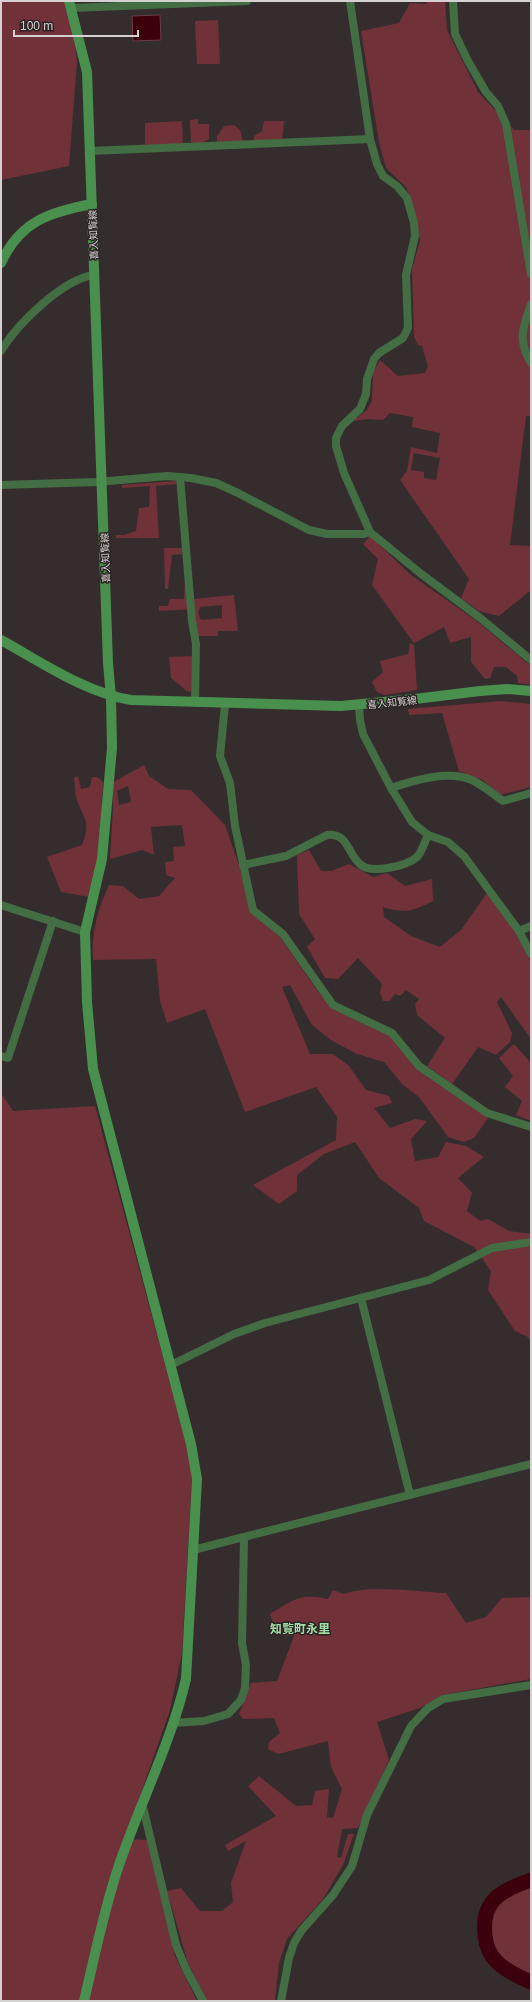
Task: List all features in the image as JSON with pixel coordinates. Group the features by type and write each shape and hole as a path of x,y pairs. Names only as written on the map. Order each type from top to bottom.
{"street":[{"path":"71,5 247,1"},
{"path":"350,1 370,139 377,164 383,176 397,186 407,198 414,223 415,236 406,274 408,328 403,338 379,353 374,359 370,366 366,394 360,409 342,426 336,438 336,446 344,473 370,532 420,573 479,617 531,660"},
{"path":"453,1 455,34 475,74 486,92 498,106 506,124 531,274"},
{"name":"喜入知覧線","path":"71,5 87,72 108,663 111,697 131,700 225,704 359,705 480,691 507,689 531,691"},
{"path":"90,151 370,139"},
{"path":"1,263 8,247 20,233 32,223 65,209 92,204"},
{"path":"1,351 15,332 48,301 72,283 85,276 94,275"},
{"path":"531,304 523,324 523,345 531,363"},
{"path":"1,485 102,482 180,477 216,483 309,530 327,534 364,534 370,532"},
{"path":"180,477 192,621 196,644 195,702"},
{"path":"1,640 83,685 111,697 112,748 102,858 85,932 87,1002 93,1069 171,1365 195,1463 197,1479 186,1679 180,1708 142,1803 112,1886 84,2001"},
{"path":"225,704 220,756 230,783 235,826 253,910 283,934 333,1005 392,1033 419,1066 488,1113 531,1127"},
{"path":"359,705 363,734 391,788 412,822 428,835 448,842 464,856 519,931 531,954"},
{"path":"391,788 411,781 453,775 473,780 503,801 531,793"},
{"path":"243,865 286,856 326,835 333,834 340,836 361,865 370,869 386,868 412,860 418,856 428,835"},
{"path":"1,905 85,932"},
{"path":"1,1056 8,1058 53,921"},
{"path":"519,931 531,926"},
{"path":"171,1365 234,1334 265,1323 429,1280 492,1248 531,1242"},
{"path":"361,1298 410,1495"},
{"path":"194,1550 531,1464"},
{"path":"173,1723 204,1721 228,1714 241,1700 245,1688 246,1665 242,1643 244,1538"},
{"path":"281,2001 289,1958 294,1943 301,1931 333,1895 352,1866 367,1815 411,1726 428,1708 443,1699 531,1685"},
{"path":"142,1803 176,1945 186,1969 203,2001"}],"shaded area":[{"path":"1,1 70,1 77,61 69,166 1,180"},
{"path":"427,1 445,1 447,30 478,92 514,130 531,130 531,416 526,416 510,545 531,546 531,590 499,616 479,611 461,598 469,579 400,480 407,471 411,447 437,453 440,433 412,427 413,417 390,413 383,420 369,419 353,421 367,410 372,401 373,373 380,360 398,376 425,373 428,366 422,346 418,345 414,337 412,269 420,241 414,208 406,187 386,168 379,142 361,31 399,23 410,3 426,4","holes":["414,453 440,458 436,480 424,478 424,472 411,470"]},
{"path":"160,15 161,40 133,41 132,16"},
{"path":"218,20 220,64 197,64 195,21"},
{"path":"198,119 198,124 209,124 209,139 195,143 191,142 190,120"},
{"path":"182,121 183,144 145,145 145,123"},
{"path":"264,121 284,121 282,140 254,141 254,136 262,131"},
{"path":"234,125 240,130 243,141 217,142 217,136 224,126"},
{"path":"176,481 176,484 156,486 159,538 116,538 116,535 124,535 136,531 139,508 149,507 150,486 122,488 122,485"},
{"path":"370,536 411,575 474,619 531,666 531,685 518,683 517,676 506,667 494,667 490,678 485,679 471,662 471,637 450,643 444,627 414,643 372,585 378,559 363,544"},
{"path":"164,548 182,548 182,554 172,555 168,589 165,589"},
{"path":"185,577 194,599 234,595 238,631 218,631 218,636 198,636 194,609 159,611 159,606 168,606 170,599 184,599","holes":["222,605 222,618 201,620 198,613 200,607"]},
{"path":"410,643 414,645 417,690 384,695 377,692 372,682 383,672 380,661 408,654"},
{"path":"192,656 191,691 188,692 171,678 169,657"},
{"path":"501,701 531,704 531,787 500,795 483,780 459,771 442,713 409,715 408,709"},
{"path":"144,765 149,776 168,789 191,790 225,825 240,868 250,911 280,937 319,993 334,1010 390,1036 454,1093 488,1118 474,1138 464,1142 448,1137 419,1097 403,1085 384,1062 357,1054 331,1040 312,1025 290,985 282,987 310,1054 333,1054 349,1066 366,1090 389,1096 392,1103 374,1108 390,1128 415,1119 427,1121 411,1139 415,1161 438,1157 446,1142 466,1146 484,1157 458,1178 472,1193 467,1211 480,1221 488,1219 509,1231 531,1234 531,1344 528,1337 515,1331 488,1290 491,1271 474,1247 424,1221 419,1208 379,1178 355,1142 324,1154 297,1175 297,1191 279,1204 253,1185 336,1140 337,1117 316,1087 245,1112 205,1009 167,1023 160,1001 156,959 93,960 93,940 96,921 109,885 123,886 139,899 159,896 175,878 166,875 165,862 174,861 173,847 185,846 182,825 151,827 154,855 142,850 110,859 113,809 112,783","holes":["128,786 131,802 119,805 117,791"]},
{"path":"78,776 81,789 90,787 92,777 97,777 103,782 99,860 89,897 61,892 47,857 82,845 85,837 86,825 76,797 74,778"},
{"path":"309,850 321,871 331,871 349,864 373,877 387,873 405,886 432,879 433,901 414,909 403,911 383,907 384,917 411,936 440,947 461,930 487,893 518,935 531,963 531,1039 501,997 497,1002 512,1033 510,1042 496,1055 478,1047 452,1084 427,1066 445,1038 417,1015 415,1004 419,999 406,990 400,996 395,994 390,1001 383,1001 380,993 382,984 358,958 338,979 325,978 307,947 315,939 299,914 297,855"},
{"path":"514,1044 531,1063 531,1121 516,1115 522,1101 505,1087 513,1076 499,1058"},
{"path":"1,1093 13,1111 95,1106 187,1446 192,1475 182,1653 170,1710 125,1839 147,1840 175,1956 197,2001 1,2001"},
{"path":"367,1589 394,1589 446,1593 466,1623 486,1617 502,1598 531,1597 531,1679 442,1695 420,1708 377,1722 389,1760 358,1828 342,1829 337,1857 341,1858 348,1834 354,1834 343,1865 323,1899 287,1939 279,1963 275,2001 207,2001 188,1963 167,1891 181,1888 200,1911 222,1911 233,1902 231,1883 246,1841 228,1851 225,1845 276,1816 248,1786 259,1776 296,1806 312,1805 315,1791 329,1789 327,1817 333,1818 342,1789 331,1767 328,1741 278,1754 268,1749 269,1742 280,1733 274,1718 243,1719 239,1714 251,1683 277,1681 294,1636 277,1635 270,1614 303,1597 328,1599 333,1590 344,1594"},
{"path":"531,1886 531,1975 507,1961 494,1948 491,1940 490,1918 492,1903"}],"waterway":[{"path":"531,1880 511,1888 496,1898 486,1913 485,1923 487,1946 494,1959 517,1976 531,1982"}],"district":[{"name":"知覧町永里","path":"300,1629"}]}
